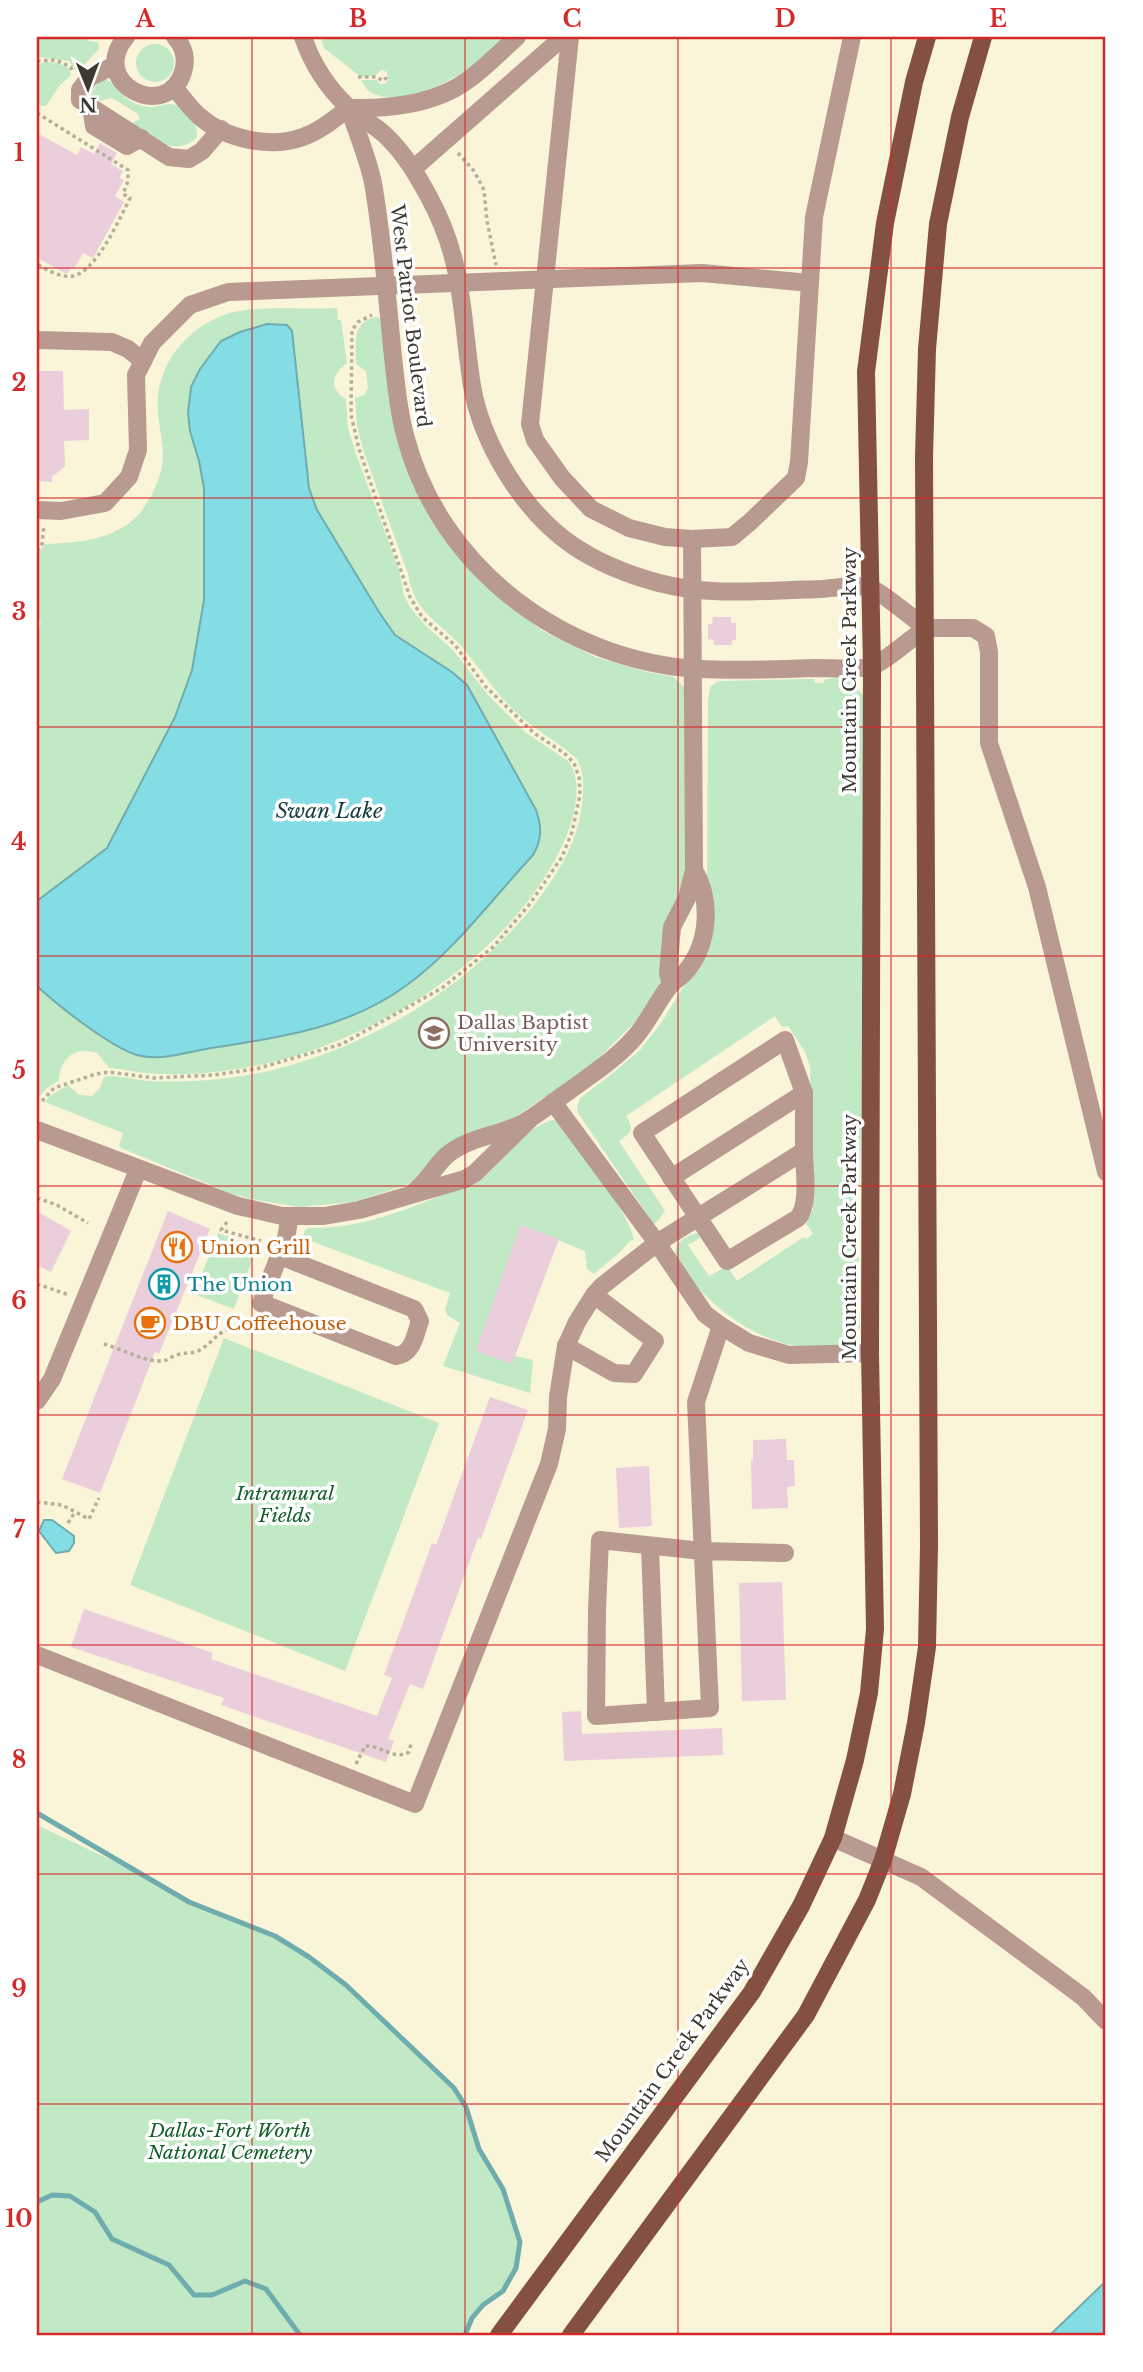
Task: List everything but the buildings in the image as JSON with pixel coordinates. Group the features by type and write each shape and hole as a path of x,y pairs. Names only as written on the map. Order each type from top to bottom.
{"main road":[{"name":"Mountain Creek Parkway","path":"504,2328 752,1992 801,1906 833,1838 855,1760 869,1693 875,1629 870,1353 872,667 866,372 885,223 914,82 927,37"},
{"path":"571,2335 806,2015 867,1900 883,1860 902,1794 916,1723 927,1647 929,1546 924,443 938,224 960,117 983,37"}],"street":[{"path":"126,37 120,44 116,65 119,76 125,85 144,96 155,96 174,87 181,77 187,45 174,37"},
{"name":"West Patriot Boulevard","path":"303,37 315,66 349,108 385,135 413,169 443,224 460,283 477,408 494,451 523,496 552,528 584,552 632,575 657,583 726,591 870,588"},
{"path":"174,87 201,118 221,129 262,142 290,141 317,130 349,108 393,108 447,91 466,81 517,37"},
{"path":"413,169 563,37"},
{"path":"570,37 530,424 535,440 562,478 591,509 629,528 664,537 692,540 732,537 796,478 814,217 852,37"},
{"path":"116,65 89,78 80,90 80,100 91,107 94,126 127,146 141,138 169,157 189,159 202,151 221,129"},
{"name":"West Patriot Boulevard","path":"349,108 370,170 401,418 411,456 446,524 479,566 520,604 562,632 628,658 693,669 872,667"},
{"path":"41,510 61,511 105,503 128,477 138,450 136,375 152,343 190,305 228,292 702,273 810,282"},
{"path":"37,340 112,342 128,349 143,361"},
{"path":"671,985 668,973 672,927 687,898 694,870 692,540"},
{"path":"870,588 926,628 973,628 986,636 989,652 989,743 1037,887 1106,1172"},
{"path":"872,667 926,628"},
{"path":"410,1194 427,1180 449,1153 528,1120 622,1051 659,1005 671,985 687,971 699,951 705,928 703,885 694,870"},
{"path":"785,1040 804,1093 804,1151 803,1212 727,1261 642,1133 785,1040"},
{"path":"671,1178 804,1093"},
{"path":"553,1102 657,1243 705,1314 761,1348 789,1355 870,1353"},
{"path":"37,1130 238,1206 290,1216 342,1214 465,1179 475,1173 528,1120"},
{"path":"37,1655 415,1804 549,1464 557,1429 558,1397 566,1346 577,1322 602,1286 657,1243 804,1151"},
{"path":"37,1401 52,1379 138,1170"},
{"path":"279,1256 414,1309 420,1321 409,1350 396,1356 261,1303 279,1256 286,1238 290,1216"},
{"path":"566,1346 614,1373 634,1374 645,1360 654,1341 594,1296"},
{"path":"721,1326 696,1402 702,1552 710,1708 596,1716 600,1540 702,1552 785,1553"},
{"path":"650,1546 656,1712"},
{"path":"833,1838 922,1877 1083,1997 1106,2021"}],"path":[{"path":"37,61 44,58 57,60 71,67 74,78 83,86"},
{"path":"358,78 377,78"},
{"path":"37,113 128,170 128,181 122,194 130,198 114,231 85,272 71,277 54,274 37,264"},
{"path":"459,153 474,171 484,190 487,221 497,268"},
{"path":"42,1101 54,1088 96,1074 109,1072 154,1078 214,1075 256,1069 342,1044 442,988 493,947 529,905 562,857 572,832 580,795 579,777 574,763 534,733 486,687 455,645 422,617 410,597 359,449 351,415 352,330 358,322 369,316 388,313"},
{"path":"37,551 43,544 44,537 41,510"},
{"path":"37,1198 57,1205 89,1223"},
{"path":"227,1222 222,1230 261,1241"},
{"path":"37,1284 84,1301"},
{"path":"104,1344 149,1360 161,1361 201,1350 222,1330 235,1326 245,1327"},
{"path":"37,1502 62,1505 89,1519 99,1498"},
{"path":"68,1523 75,1512"},
{"path":"354,1770 365,1746 397,1756 409,1752 411,1744"}],"green space":[{"path":"37,37 87,38 88,41 98,42 99,49 77,72 69,61 37,57"},
{"path":"321,37 509,37 466,71 448,81 411,95 393,97 374,94 361,80 377,80 380,84 385,84 388,80 387,72 381,70 375,76 361,77 324,48"},
{"path":"155,44 168,50 174,63 168,76 155,82 142,76 136,63 142,50"},
{"path":"59,63 70,69 71,75 59,86 46,106 37,105 37,64"},
{"path":"105,79 134,103 146,107 172,104 179,107 196,126 197,137 189,143 172,146 133,125 132,123 140,119 138,114 112,98 97,102 90,97 95,86"},
{"name":"Swan Lake","path":"268,308 337,308 347,363 335,377 334,386 346,399 348,428 399,570 404,595 424,624 454,651 488,695 525,732 568,761 576,782 576,794 568,831 559,852 533,894 501,932 463,967 420,998 374,1024 327,1045 279,1060 210,1073 157,1074 109,1068 97,1053 82,1051 66,1060 59,1081 48,1087 37,1099 37,633 41,622 37,622 37,555 45,544 70,543 108,535 130,523 142,510 155,487 163,461 158,404 160,383 172,356 191,334 216,318 241,311"},
{"path":"377,317 382,319 395,425 446,538 481,582 541,630 595,657 674,677 684,687 686,874 661,982 637,1020 595,1062 523,1112 407,1185 353,1202 299,1207 230,1193 121,1148 119,1146 123,1133 45,1102 68,1085 79,1095 92,1096 100,1088 104,1077 197,1081 273,1070 311,1059 385,1027 452,985 483,959 537,901 572,843 579,821 583,790 577,759 509,705 461,646 415,598 363,450 357,425 355,398 364,395 368,388 366,371 356,364 357,335 363,323"},
{"path":"837,677 849,679 863,695 867,950 858,1234 860,1327 858,1334 849,1344 808,1348 769,1338 733,1319 698,1288 675,1252 681,1241 698,1233 700,1238 688,1245 709,1276 724,1268 729,1269 737,1281 804,1237 806,1239 813,1234 805,1222 813,1210 810,1067 805,1052 788,1026 782,1027 775,1016 626,1116 630,1130 619,1141 665,1211 656,1223 653,1223 578,1113 577,1106 580,1098 640,1050 661,1023 711,942 714,916 707,886 710,687 718,681 814,679 815,683 824,683 824,680"},
{"path":"553,1120 558,1121 613,1198 631,1229 634,1240 594,1274 587,1269 585,1251 521,1225 512,1364 515,1356 533,1360 530,1393 443,1366 460,1323 447,1315 445,1309 450,1293 303,1238 305,1230 309,1228 327,1228 380,1218 473,1183 487,1174 526,1135"},
{"path":"218,1233 257,1247 234,1309 194,1294"},
{"name":"Intramural Fields","path":"224,1338 439,1423 345,1671 130,1585"},
{"name":"Dallas-Fort Worth National Cemetery","path":"37,1825 128,1868 189,1902 275,1936 346,1985 454,2088 466,2107 479,2149 503,2189 520,2242 516,2268 503,2291 483,2305 472,2318 465,2335 37,2335"}],"water":[{"name":"Swan Lake","path":"267,324 287,325 292,331 309,488 317,510 395,635 452,672 467,685 536,810 540,827 539,838 533,855 457,940 425,971 384,1000 336,1022 285,1036 172,1056 145,1057 126,1051 100,1035 37,986 37,901 107,848 175,717 192,670 204,600 204,488 190,431 188,413 191,387 200,369 221,341"},
{"path":"44,1520 52,1520 74,1536 74,1543 69,1551 56,1553 39,1531"},
{"path":"1106,2281 1106,2335 1050,2335"}],"waterway":[{"path":"37,1813 189,1902 275,1936 309,1957 346,1985 454,2088 466,2107 479,2149 503,2189 520,2242 516,2268 503,2291 483,2305 472,2318 465,2335"},
{"path":"37,2202 52,2195 70,2196 95,2212 112,2239 169,2265 194,2295 212,2295 245,2281 266,2289 300,2335"}],"place":[{"name":"Dallas Baptist University","path":"434,1033"},
{"name":"Union Grill","path":"177,1247"},
{"name":"The Union","path":"164,1284"},
{"name":"DBU Coffeehouse","path":"150,1323"}]}
